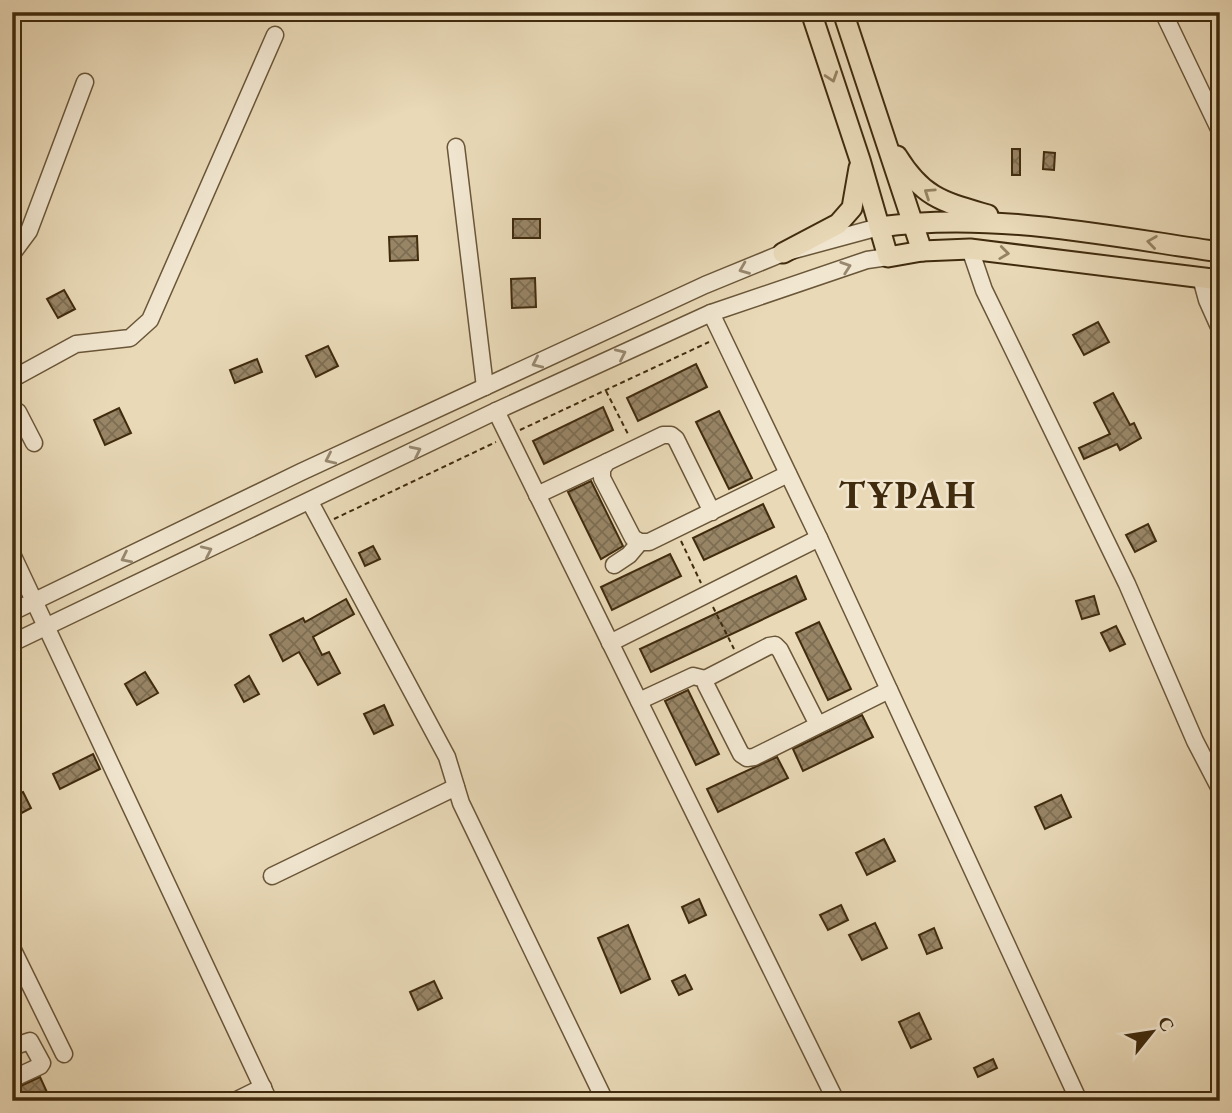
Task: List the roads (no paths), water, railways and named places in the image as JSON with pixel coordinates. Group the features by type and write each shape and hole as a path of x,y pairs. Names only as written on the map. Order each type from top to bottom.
{"main road":[{"path":"811,12 860,160 888,257 922,251 970,249 1210,279"},
{"path":"843,12 922,251"},
{"path":"881,124 907,172 920,187 942,201 1016,224"},
{"path":"783,253 838,224 852,208 860,160"},
{"path":"879,227 939,221 1016,224 1220,252"}],"street":[{"path":"1163,12 1220,131"},
{"path":"12,379 76,344 130,338 150,320 275,36"},
{"path":"12,254 29,231 85,82"},
{"path":"456,146 485,387"},
{"path":"12,612 301,472 705,285 783,253 879,227"},
{"path":"970,249 984,290 1127,584 1195,741 1220,789"},
{"path":"12,643 496,411 711,313 867,260 888,257"},
{"path":"1210,279 1207,300 1220,329"},
{"path":"711,313 819,538 1079,1101"},
{"path":"12,409 18,412 34,443"},
{"path":"496,411 836,1101"},
{"path":"537,495 663,435 671,435 676,439 712,512"},
{"path":"607,462 602,469 602,478 633,538 640,542 649,542 788,474"},
{"path":"310,502 447,758 461,803 605,1101"},
{"path":"610,643 819,538"},
{"path":"614,565 629,555 640,542"},
{"path":"12,554 266,1094 236,1101"},
{"path":"23,576 38,587 60,589"},
{"path":"12,612 21,600 23,576"},
{"path":"639,701 692,676 705,678 775,645 818,725"},
{"path":"705,678 741,754 747,758 754,757 889,690"},
{"path":"272,876 456,787"},
{"path":"12,948 19,976 64,1054"},
{"path":"12,1047 30,1041 41,1065 12,1079"}],"district":[{"name":"ТҰРАН","path":"908,494"}]}
